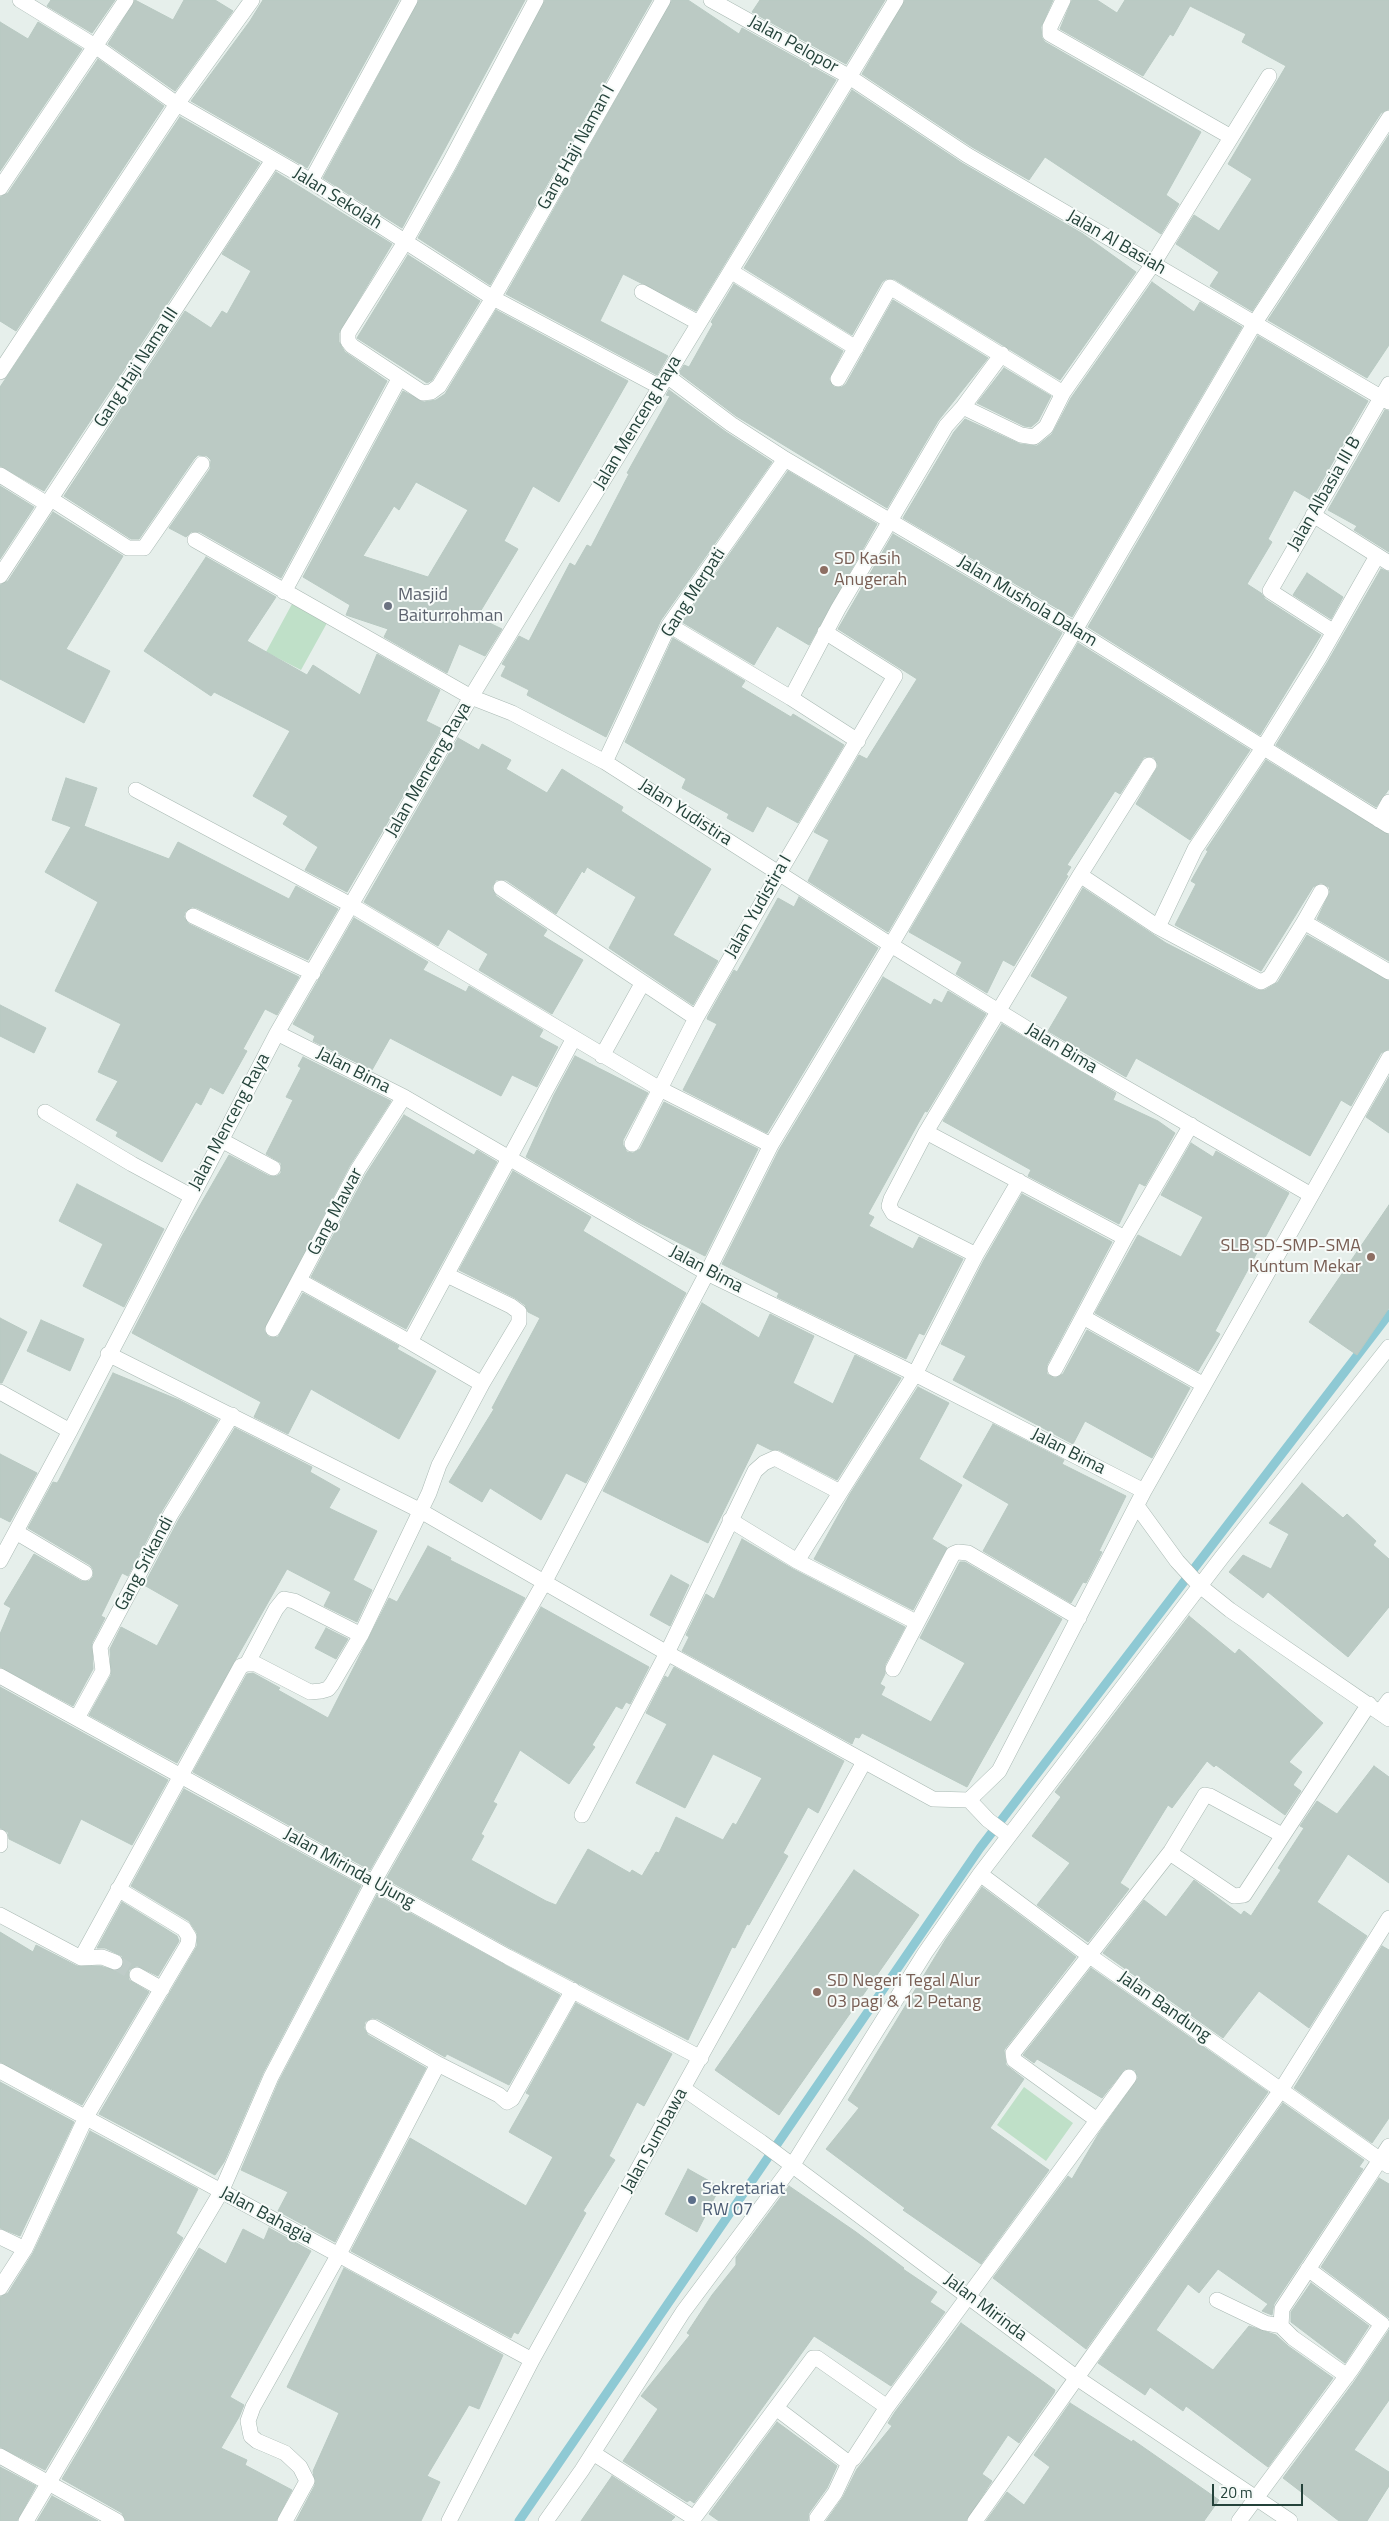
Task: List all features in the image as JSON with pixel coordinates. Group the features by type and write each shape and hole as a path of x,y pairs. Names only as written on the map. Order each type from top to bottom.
{"street":[{"name":"Jalan Sekolah","path":"20,0 95,46 177,104 311,181 493,298 663,382"},
{"path":"0,188 126,0"},
{"path":"0,372 177,104 252,0"},
{"path":"311,181 410,0"},
{"path":"405,242 536,0"},
{"name":"Gang Haji Naman I","path":"405,242 348,336 352,346 399,379 423,393 436,389 493,298 663,0"},
{"name":"Jalan Pelopor","path":"711,0 848,76"},
{"name":"Jalan Menceng Raya","path":"0,1561 70,1431 108,1354 277,1033 471,697 663,382 697,322 732,272 848,76 896,0"},
{"path":"1063,0 1050,27 1050,34 1231,138"},
{"name":"Jalan Al Basiah","path":"848,76 967,155 1385,399"},
{"path":"964,407 1021,435 1034,437 1046,427 1063,393 1153,264 1268,76"},
{"path":"26,2521 47,2482 221,2192 271,2077 374,1883 545,1581 707,1273 771,1145 891,945 1254,324 1389,118"},
{"name":"Gang Haji Nama III","path":"0,576 273,160"},
{"path":"732,272 856,348"},
{"path":"838,379 890,287 1063,393"},
{"path":"642,292 697,322"},
{"path":"791,698 825,632 946,426 964,407 1002,354"},
{"path":"284,592 399,379"},
{"name":"Jalan Mushola Dalam","path":"663,382 785,458 1075,630 1384,823"},
{"name":"Jalan Albasia III B","path":"1334,632 1270,591 1313,515 1385,399 1389,384"},
{"name":"Gang Merpati","path":"605,762 669,625 785,458"},
{"path":"0,475 128,548 144,548 202,464"},
{"path":"1158,926 1195,849 1264,748 1334,632 1383,560 1313,515"},
{"name":"Jalan Yudistira","path":"195,540 471,697 512,713 605,762 891,945"},
{"path":"669,625 791,698 858,741"},
{"name":"Jalan Yudistira I","path":"632,1144 696,1018 895,676 825,632"},
{"path":"976,1255 893,1212 889,1206 926,1132 1080,875 1149,765"},
{"path":"136,790 351,905 660,1089 771,1145"},
{"path":"1384,823 1389,802"},
{"path":"1080,875 1158,926 1261,982 1270,978 1321,892"},
{"path":"501,888 642,984 696,1018"},
{"path":"193,916 313,973"},
{"path":"1304,922 1389,972"},
{"name":"Jalan Bima","path":"891,945 998,1011 1311,1195"},
{"path":"602,1056 642,984"},
{"name":"Jalan Bima","path":"277,1033 404,1097 707,1273 915,1374 1144,1491"},
{"path":"410,1342 574,1038"},
{"path":"969,1800 999,1771 1144,1491 1389,1058"},
{"name":"Gang Mawar","path":"273,1329 358,1169 404,1097"},
{"path":"46,1112 132,1164 191,1196"},
{"path":"1055,1369 1125,1238 1191,1125"},
{"path":"926,1132 1125,1238"},
{"path":"221,1140 273,1168"},
{"path":"797,1561 915,1374 976,1255 1019,1181"},
{"path":"81,1958 241,1666 256,1664 310,1692 321,1691 328,1689 332,1684 360,1635 419,1510 429,1493 439,1465 482,1384 519,1322 520,1316 510,1306 447,1275"},
{"path":"300,1281 482,1384"},
{"path":"1083,1317 1204,1385"},
{"path":"546,2521 593,2453 683,2312 788,2163 925,1953 980,1874 1005,1833 1196,1582 1389,1346"},
{"path":"108,1354 232,1414 419,1510 667,1653 933,1799 969,1800 988,1820 1005,1833"},
{"path":"0,1392 70,1431"},
{"name":"Gang Srikandi","path":"77,1718 102,1671 100,1647 172,1514 232,1414"},
{"path":"582,1815 667,1653 755,1471 764,1463 775,1458 840,1492"},
{"path":"1137,1506 1177,1561 1196,1582 1230,1610 1382,1709 1282,1835 1244,1895 1240,1897 1234,1896 1173,1855 1171,1851"},
{"path":"730,1520 797,1561 916,1622"},
{"path":"16,1532 86,1573"},
{"path":"893,1669 953,1554 963,1552 1079,1618"},
{"path":"247,1664 276,1609 284,1599 294,1601 360,1635"},
{"name":"Jalan Mirinda Ujung","path":"0,1676 374,1883 701,2058"},
{"name":"Jalan Sumbawa","path":"450,2521 532,2360 864,1762"},
{"path":"1097,2120 1014,2060 1013,2056 1171,1851 1205,1795 1282,1835"},
{"path":"0,1838 0,1845"},
{"name":"Jalan Bandung","path":"980,1874 1090,1956 1384,2163"},
{"path":"0,2288 24,2249 86,2117 188,1944 188,1933 184,1929 118,1889"},
{"path":"0,1915 81,1958 108,1958 115,1962"},
{"path":"975,2521 1281,2090 1389,1918"},
{"path":"137,1975 162,1989"},
{"path":"373,2027 438,2064 499,2095 507,2102 512,2099 573,1990"},
{"path":"284,2521 307,2481 304,2472 285,2453 250,2436 248,2421 253,2407 339,2254 438,2064"},
{"name":"Jalan Bahagia","path":"0,2071 532,2360"},
{"path":"817,2518 835,2493 850,2461 854,2458 887,2407 1129,2077"},
{"name":"Jalan Mirinda","path":"684,2089 761,2142 1077,2378 1290,2521"},
{"path":"1281,2326 1282,2309 1308,2269 1384,2163 1389,2146"},
{"path":"0,2237 24,2249"},
{"path":"1239,2521 1382,2324 1308,2269"},
{"path":"1217,2300 1265,2324 1281,2326 1293,2338 1346,2376"},
{"path":"593,2453 695,2520 809,2360 817,2358 887,2407"},
{"path":"778,2406 780,2410 846,2461 850,2461"},
{"path":"0,2456 117,2521"}],"green space":[{"path":"292,604 327,623 301,670 266,652"},
{"path":"1024,2087 1073,2123 1046,2161 997,2125"}],"building":[{"path":"51,0 115,0 92,33 47,6"},
{"path":"135,0 173,20 184,0 215,0 233,11 175,91 108,44"},
{"path":"263,0 399,0 307,168 191,101 250,21"},
{"path":"419,0 525,0 402,228 323,178"},
{"path":"545,0 652,0 490,285 418,238"},
{"path":"672,0 688,0 739,34 742,28 836,80 696,311 623,274 600,321 668,356 657,375 506,294"},
{"path":"760,0 885,0 846,64 752,12"},
{"path":"905,0 1053,0 1041,27 1042,38 1045,42 1201,132 1166,195 1179,204 1161,234 1045,157 1029,180 972,147 862,74"},
{"path":"1072,0 1097,0 1117,13 1125,0 1389,0 1389,109 1381,113 1252,311 1210,286 1219,272 1176,244 1194,215 1219,231 1252,179 1228,164 1286,66 1242,42 1246,34 1190,6 1173,36 1170,34 1143,76 1060,29"},
{"path":"0,22 28,39 38,22 82,49 0,171"},
{"path":"98,59 164,106 16,331 0,321 0,197 8,193"},
{"path":"852,90 962,163 1083,234 1136,272 1060,380 894,279 886,279 882,282 852,335 744,268"},
{"path":"180,117 260,163 44,491 0,466 0,387"},
{"path":"1389,135 1389,345 1367,378 1268,320"},
{"path":"276,172 392,244 339,333 339,342 345,352 387,381 281,578 200,532 191,532 186,537 169,528 210,469 211,460 207,456 198,455 194,459 139,539 131,539 64,496 185,311 211,328 222,311 227,314 251,271 222,254"},
{"path":"408,255 480,301 432,380 427,383 357,338"},
{"path":"1152,282 1194,312 1200,302 1242,327 1072,617 903,518 954,432 965,419 1020,444 1037,446 1052,434 1071,398"},
{"path":"734,284 843,351 829,379 834,387 842,387 846,384 893,300 988,358 938,421 887,508 736,416 679,373 684,365 689,367 713,324 711,322"},
{"path":"496,310 628,381 559,502 533,486 504,541 518,549 477,617 502,629 485,656 459,644 447,673 384,637 388,629 346,615 350,605 303,577 403,391 424,402 436,400 445,394","holes":["416,482 468,510 428,577 363,556 394,506 399,510"]},
{"path":"1258,336 1368,401 1311,500 1294,490 1268,539 1272,542 1247,584 1261,593 1265,599 1321,635 1260,735 1088,627"},
{"path":"1004,368 1051,396 1038,421 1031,427 1024,426 977,403"},
{"path":"669,390 726,432 772,462 661,620 606,737 527,695 529,690 501,676 506,666 502,664 519,636 529,641 570,563 575,566 587,545 591,547 629,474 627,473 670,396 666,395"},
{"path":"1385,410 1389,411 1389,552 1354,530 1357,526 1328,510"},
{"path":"788,471 877,524 809,645 777,626 754,665 682,622"},
{"path":"0,486 34,507 0,559"},
{"path":"53,512 123,556 66,649 110,671 84,723 0,679 0,585 8,581"},
{"path":"893,534 1062,633 888,932 808,881 829,840 814,832 859,755 867,759 917,679 838,629"},
{"path":"206,557 276,597 247,641 307,675 313,665 360,695 377,654 440,690 426,721 442,729 347,892 305,870 318,847 283,824 288,816 253,796 290,731 214,692 211,696 144,651"},
{"path":"1381,569 1389,572 1389,789 1376,807 1276,745 1327,663"},
{"path":"1307,573 1343,597 1331,619 1293,595"},
{"path":"673,638 745,681 741,687 791,717 793,714 844,745 798,823 767,806 753,832 727,818 729,814 682,788 686,779 625,742"},
{"path":"1078,643 1250,750 1190,840 1136,804 1158,766 1154,757 1144,757 1120,794 1115,791 1067,865 1071,867 1066,875 1068,876 1014,966 1003,960 987,993 956,974 962,962 909,932"},
{"path":"458,738 479,750 482,744 511,760 506,769 547,793 562,769 623,807 621,811 711,869 673,935 718,961 693,1005 609,948 636,897 587,867 584,873 582,871 556,914 506,880 496,880 492,887 496,896 547,930 543,936 583,960 552,1014 479,970 488,954 448,929 438,946 364,902"},
{"path":"1266,760 1389,835 1389,961 1317,919 1330,892 1329,887 1321,883 1313,887 1261,971 1175,925 1196,884 1191,881 1208,851 1206,850"},
{"path":"66,778 97,788 84,826 169,859 178,842 289,899 296,886 338,909 308,960 197,908 192,907 185,912 184,917 189,924 299,977 277,1015 265,1009 243,1049 247,1051 223,1094 210,1087 201,1105 196,1102 162,1162 116,1136 118,1132 96,1120 118,1081 98,1072 121,1024 55,991 98,902 45,872 71,827 52,820"},
{"path":"1083,888 1166,943 1257,990 1265,990 1278,982 1307,935 1389,981 1389,1049 1381,1053 1351,1106 1341,1100 1310,1156 1136,1058 1126,1077 1048,1031 1068,997 1031,976"},
{"path":"799,897 878,948 767,1133 683,1090 717,1024 707,1019 708,1016 734,970 737,972 778,898 794,907"},
{"path":"354,918 428,962 423,970 466,992 469,986 543,1030 539,1037 558,1047 537,1087 512,1075 501,1096 390,1038 372,1070 313,1041 315,1036 293,1024"},
{"path":"883,977 931,1005 934,999 942,1003 948,991 986,1014 927,1112 925,1111 868,1214 874,1217 869,1226 913,1249 919,1237 963,1259 924,1335 919,1333 906,1359 777,1297 779,1293 722,1264 779,1150"},
{"path":"0,1005 46,1028 34,1053 0,1036"},
{"path":"1002,1024 1116,1093 1113,1100 1158,1121 1175,1133 1145,1186 1139,1183 1119,1224 1028,1176 1031,1170 943,1121"},
{"path":"575,1056 648,1093 623,1140 623,1145 627,1152 633,1153 640,1149 664,1102 758,1149 705,1256 638,1222 526,1157 554,1095"},
{"path":"303,1057 391,1101 350,1165 264,1330 269,1337 278,1337 303,1293 399,1346 397,1349 436,1371 399,1439 311,1389 288,1434 254,1417 261,1402 132,1333 181,1238 229,1155 269,1176 277,1176 281,1173 281,1163 266,1154 293,1100 286,1097 301,1068 298,1066"},
{"path":"1389,1077 1389,1133 1366,1117"},
{"path":"404,1115 474,1155 477,1150 497,1162 406,1329 311,1277 366,1174"},
{"path":"1191,1143 1213,1157 1216,1151 1289,1193 1215,1331 1220,1334 1198,1371 1095,1313 1138,1235 1181,1257 1203,1217 1161,1195"},
{"path":"513,1171 591,1217 583,1231 686,1293 586,1483 566,1473 541,1520 490,1488 482,1502 449,1482 494,1409 492,1408 540,1318 528,1312 525,1305 515,1298 459,1270"},
{"path":"77,1184 164,1229 124,1307 83,1286 103,1244 59,1221"},
{"path":"1022,1194 1112,1242 1047,1365 1047,1374 1055,1378 1063,1374 1087,1330 1190,1388 1152,1458 1085,1421 1073,1444 953,1380 966,1356 941,1344 984,1260"},
{"name":"SLB SD-SMP-SMA Kuntum Mekar","path":"1389,1205 1389,1308 1357,1355 1309,1322"},
{"path":"702,1303 759,1338 770,1314 814,1336 793,1383 833,1404 855,1355 901,1378 837,1480 779,1450 771,1450 757,1443 708,1543 603,1491"},
{"path":"0,1318 27,1332 2,1383 0,1383"},
{"path":"41,1320 84,1339 70,1371 27,1351"},
{"path":"113,1373 179,1400 218,1420 163,1509 128,1576 122,1573 101,1616 105,1618 92,1643 93,1669 73,1706 0,1667 0,1634 11,1608 4,1604 34,1554 81,1581 89,1581 93,1577 93,1569 90,1565 28,1528 53,1482 57,1483 59,1480"},
{"path":"918,1387 949,1403 919,1459 962,1485 932,1539 947,1548 913,1610 814,1559 850,1494"},
{"path":"993,1424 1064,1460 1062,1464 1126,1496 1099,1551 1102,1552 1086,1583 1083,1582 1071,1603 983,1551 1009,1504 963,1477"},
{"path":"235,1428 312,1467 310,1472 340,1489 329,1508 377,1531 353,1580 372,1590 357,1622 324,1606 331,1592 287,1569 177,1763 89,1715 111,1675 110,1649 121,1627 157,1646 179,1605 144,1585 179,1519"},
{"path":"0,1454 37,1473 10,1522 0,1517"},
{"path":"1302,1483 1343,1518 1347,1514 1376,1541 1373,1545 1389,1559 1389,1607 1348,1657 1268,1592 1263,1598 1229,1572 1243,1555 1271,1569 1289,1534 1269,1523"},
{"path":"742,1539 793,1569 905,1627 885,1665 885,1674 880,1684 885,1687 881,1695 931,1722 965,1663 920,1638 960,1562 965,1562 1062,1619 967,1787 862,1733 859,1738 855,1737 852,1744 682,1651 689,1637 686,1635 706,1594 714,1599"},
{"path":"428,1546 451,1558 450,1560 525,1598 370,1870 193,1772 247,1674 253,1673 280,1688 278,1690 328,1718 389,1598 397,1602"},
{"path":"671,1575 689,1585 670,1626 650,1615"},
{"path":"541,1607 649,1667 630,1704 626,1702 622,1709 616,1706 592,1745 595,1747 569,1784 520,1750 493,1802 497,1804 481,1834 484,1836 471,1860 546,1901 556,1905 588,1849 630,1873 632,1870 642,1876 656,1852 659,1853 676,1817 723,1840 733,1823 736,1825 762,1778 713,1754 685,1808 636,1783 667,1724 646,1713 665,1676 668,1678 674,1667 844,1761 818,1813 808,1807 783,1853 788,1856 749,1925 747,1924 735,1948 732,1947 688,2040 512,1949 386,1879"},
{"path":"1189,1616 1235,1654 1239,1649 1323,1723 1289,1762 1302,1772 1293,1785 1301,1791 1285,1815 1216,1765 1214,1767 1207,1761 1172,1808 1168,1805 1120,1883 1129,1889 1088,1942 1037,1905 1070,1863 1032,1836 1061,1797 1055,1792"},
{"path":"326,1628 348,1639 336,1659 315,1648"},
{"path":"0,1687 168,1780 132,1845 81,1819 60,1864 9,1839 8,1832 0,1828"},
{"path":"1374,1766 1389,1777 1389,1883 1348,1854 1317,1902 1367,1936 1309,2028 1259,1991 1223,2038 1103,1953 1144,1900 1166,1917 1194,1880 1241,1915 1244,1911 1251,1916 1281,1870 1278,1868 1304,1828 1300,1826 1317,1801 1337,1814"},
{"path":"184,1789 361,1886 263,2073 224,2162 215,2175 99,2114 197,1946 197,1933 189,1921 131,1886"},
{"name":"SD Negeri Tegal Alur 03 pagi & 12 Petang","path":"854,1870 919,1915 779,2115 715,2070"},
{"path":"982,1887 1076,1957 1004,2050 1006,2065 1024,2079 990,2128 1049,2170 981,2264 903,2210 905,2208 826,2149 859,2108 848,2100 946,1939"},
{"path":"377,1895 560,1995 509,2085 447,2054 445,2057 378,2019 372,2018 365,2022 364,2028 368,2035 426,2068 335,2242 278,2211 288,2192 241,2170 279,2081"},
{"path":"122,1902 177,1936 179,1941 158,1976 137,1966 129,1970 129,1980 149,1992 82,2105 0,2062 0,1932 33,1952 36,1945 77,1966 100,1966 117,1971 124,1965 122,1956 105,1948 97,1948"},
{"path":"1382,1946 1389,1950 1389,2118 1372,2143 1294,2088"},
{"path":"1091,1968 1268,2092 1086,2349 993,2278 1068,2176 1072,2179 1099,2133 1138,2078 1135,2070 1125,2069 1102,2098 1037,2059 1034,2063 1023,2055"},
{"path":"576,2003 672,2054 644,2106 637,2102 609,2156 615,2160 583,2211 586,2213 518,2334 514,2332 511,2338 351,2251 410,2138 526,2206 553,2157 509,2132 530,2095 526,2093"},
{"path":"0,2082 74,2122 20,2236 0,2228"},
{"path":"1283,2103 1364,2160 1359,2167 1363,2169 1274,2304 1272,2315 1262,2311 1268,2304 1218,2269 1199,2293 1188,2284 1156,2330 1213,2370 1249,2326 1276,2335 1288,2346 1333,2378 1268,2467 1186,2406 1183,2411 1150,2387 1145,2395 1098,2363"},
{"path":"90,2131 198,2189 176,2233 183,2238 45,2470 0,2447 0,2297 8,2293 33,2253"},
{"name":"Sekretariat RW 07","path":"688,2169 720,2187 697,2232 665,2214"},
{"path":"1379,2178 1389,2184 1389,2318 1321,2267"},
{"path":"789,2186 856,2232 903,2269 937,2292 930,2302 945,2312 891,2386 814,2336 694,2503 690,2500 687,2502 623,2461 658,2409 641,2396 690,2335 687,2333 712,2295 736,2265 736,2257"},
{"path":"269,2228 311,2251 230,2397 244,2405 221,2448 247,2460 245,2465 292,2490 276,2521 126,2521 122,2513 62,2479 199,2248 226,2264 243,2229 264,2240"},
{"path":"344,2268 503,2355 479,2409 469,2405 427,2476 440,2482 421,2521 296,2521 315,2485 313,2471 339,2413 287,2387"},
{"path":"1311,2283 1369,2326 1345,2363 1291,2322 1291,2312"},
{"path":"961,2323 1055,2390 1054,2393 1019,2443 1008,2435 982,2474 992,2481 966,2521 826,2521 843,2497 857,2469 892,2426 888,2423 895,2412"},
{"path":"1389,2330 1389,2400 1354,2450 1389,2472 1389,2486 1367,2521 1339,2521 1283,2478 1354,2382"},
{"path":"1070,2403 1132,2442 1133,2440 1219,2500 1204,2521 986,2521 1007,2492 1024,2505 1050,2467 1034,2455"},
{"path":"777,2422 837,2466 827,2488 809,2513 808,2521 719,2521 709,2514"},
{"path":"0,2467 36,2486 17,2521 0,2521"},
{"path":"612,2476 675,2517 671,2521 581,2521"},
{"path":"52,2496 98,2521 37,2521"}],"waterway":[{"path":"519,2521 980,1848 1389,1314"}],"tunnel":[{"path":"115,1962 137,1975"}],"place":[{"name":"SD Kasih Anugerah","path":"824,570"},
{"name":"Masjid Baiturrohman","path":"388,606"},
{"name":"SLB SD-SMP-SMA Kuntum Mekar","path":"1371,1257"},
{"name":"SD Negeri Tegal Alur 03 pagi & 12 Petang","path":"817,1992"},
{"name":"Sekretariat RW 07","path":"692,2200"}]}
